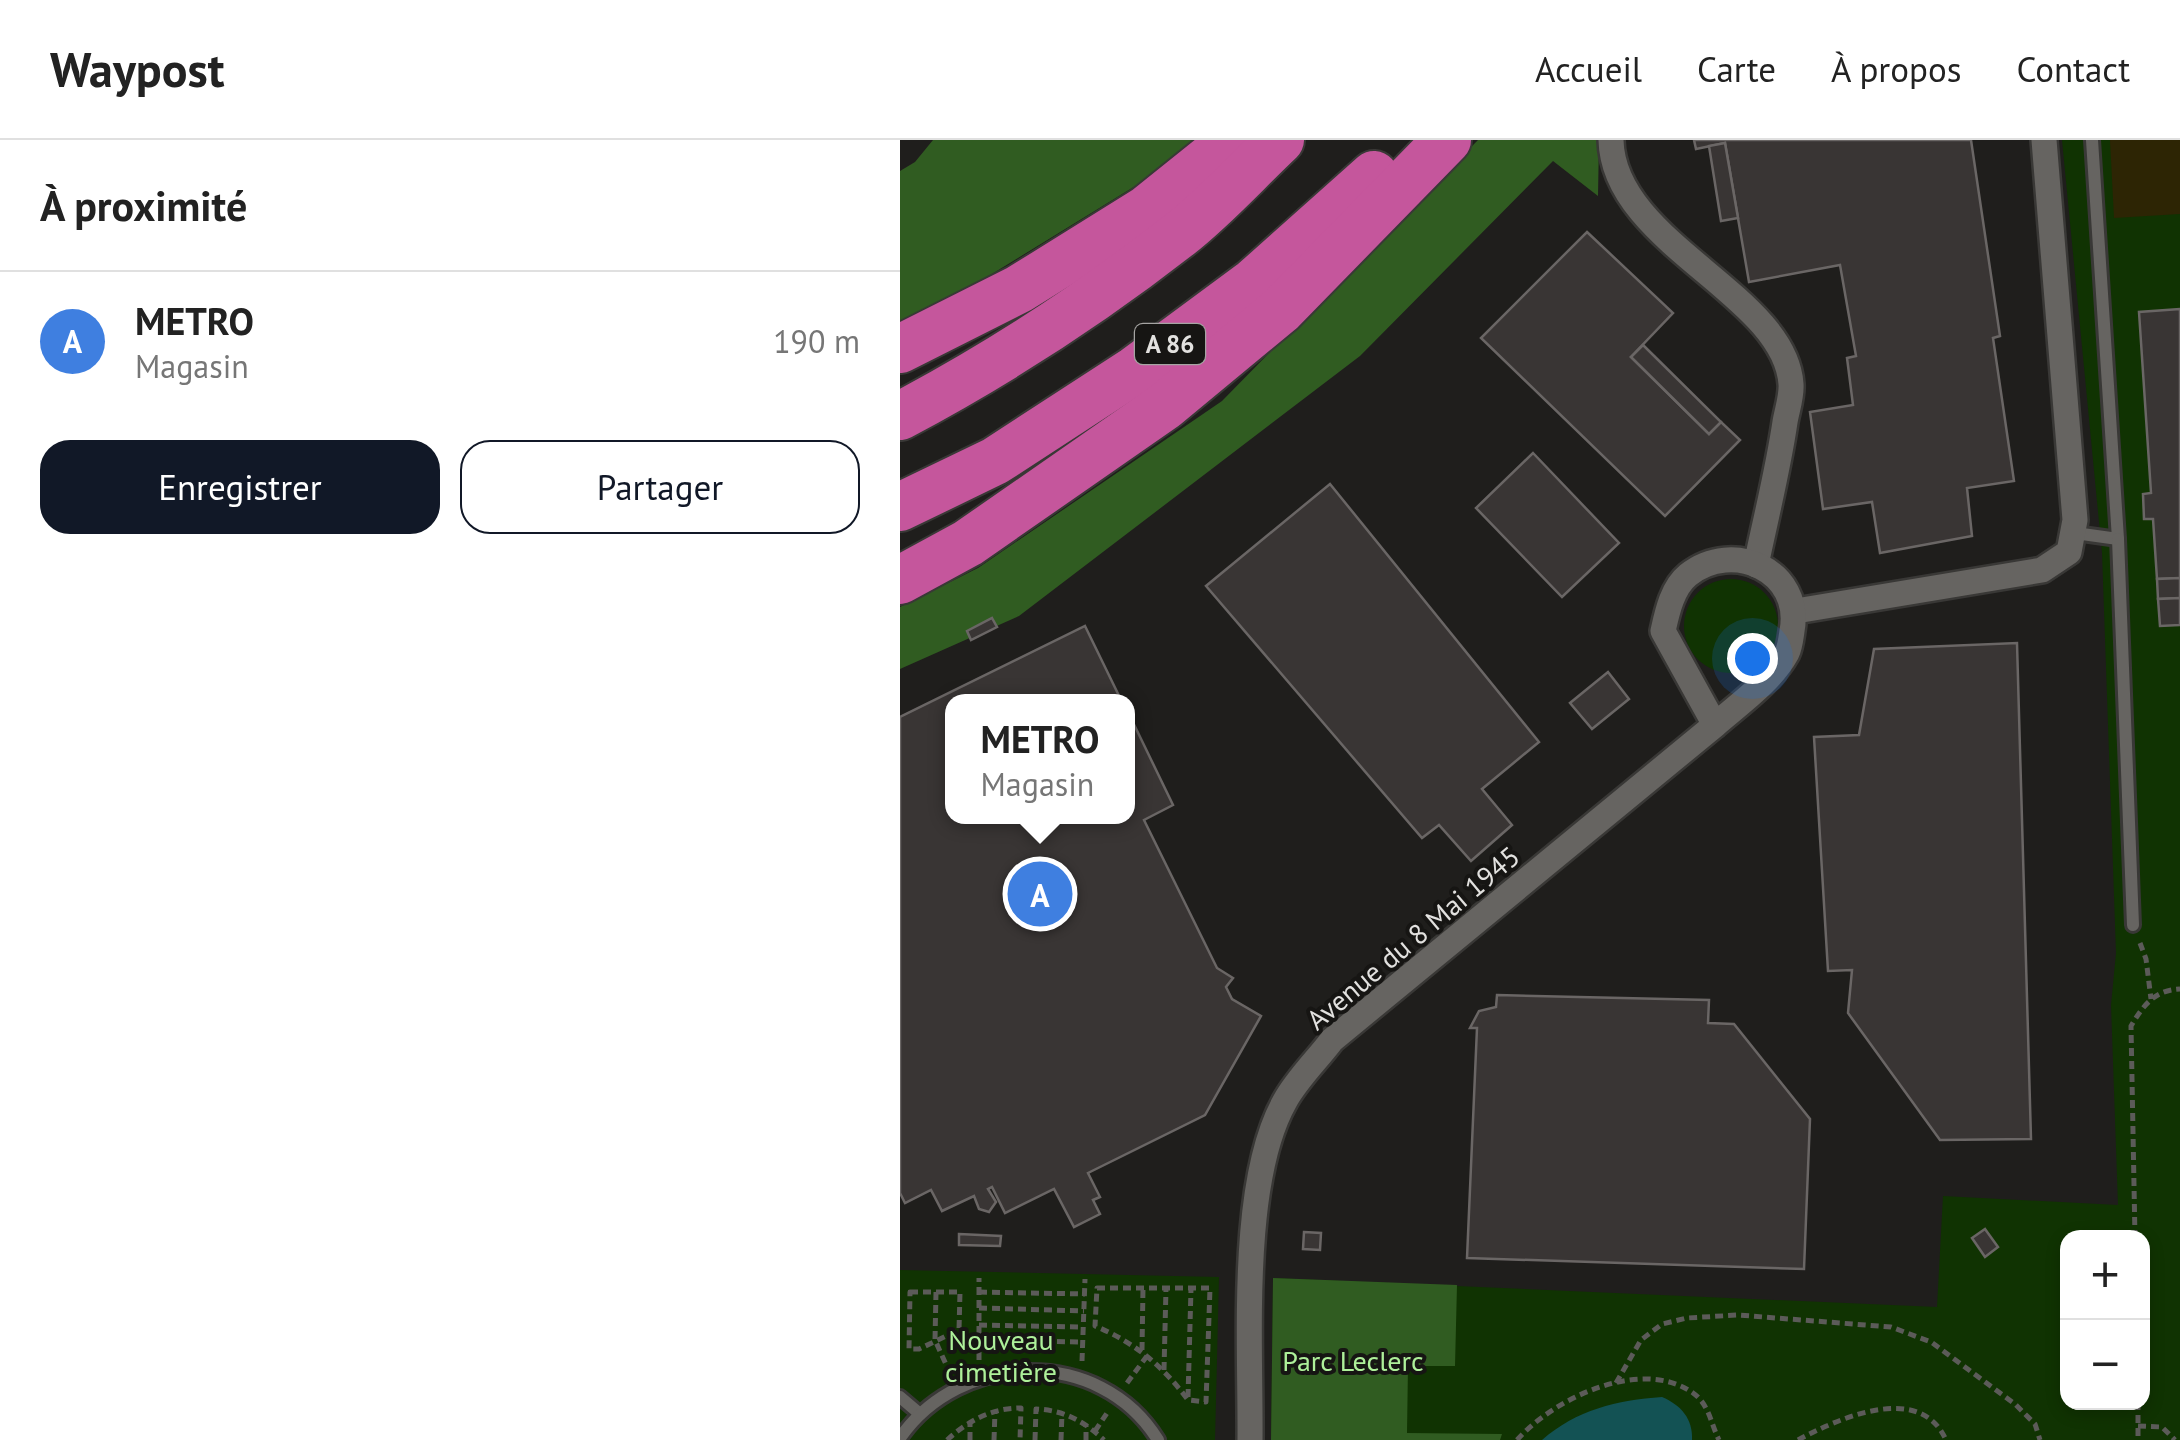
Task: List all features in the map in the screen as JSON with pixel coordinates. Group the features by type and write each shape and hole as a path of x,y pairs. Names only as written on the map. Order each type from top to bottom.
{"highway":[{"path":"900,350 1019,289 1130,220 1232,140"},
{"path":"900,416 954,388 1043,332 1181,234 1280,140"},
{"name":"A 86","path":"900,507 995,461 1135,370 1254,282 1410,140"},
{"path":"900,580 968,543 1165,406 1281,310 1447,140"}],"street":[{"path":"1610,140 1615,172 1626,195 1765,328 1783,352 1791,385 1756,564"},
{"path":"1715,725 1663,632 1670,601 1687,576 1725,559 1756,564 1782,580 1796,611 2042,570 2069,552 2075,533 2044,140"},
{"name":"Avenue du 8 Mai 1945","path":"1250,1440 1252,1257 1261,1166 1285,1101 1332,1040 1763,683 1788,652 1796,611"}],"lane":[{"path":"2092,140 2118,539 2132,925"},
{"path":"2075,533 2118,539"},
{"path":"900,1438 920,1414 956,1388 979,1378 1020,1370 1045,1370 1081,1380 1117,1398 1137,1414 1158,1440"},
{"path":"900,1397 920,1414"}],"path":[{"path":"2132,925 2146,959 2150,999"},
{"path":"2134,1230 2131,1026 2150,999 2180,989"},
{"path":"979,1278 979,1378"},
{"path":"1081,1380 1086,1279"},
{"path":"1097,1288 1166,1288 1210,1288 1206,1402 1188,1400 1142,1350 1095,1326 1097,1288"},
{"path":"1142,1350 1143,1288"},
{"path":"1164,1370 1166,1288"},
{"path":"1188,1400 1190,1288"},
{"path":"910,1292 960,1292 959,1330 934,1340 919,1349 909,1349 910,1292"},
{"path":"936,1292 934,1340 956,1388"},
{"path":"979,1292 1085,1294"},
{"path":"979,1308 1084,1310"},
{"path":"1616,1383 1641,1340 1662,1324 1687,1318 1738,1315 1891,1327 1931,1342 2016,1404 2035,1424 2040,1440"},
{"path":"979,1325 1083,1327"},
{"path":"979,1340 1082,1342"},
{"path":"1517,1440 1547,1411 1565,1400 1616,1383 1663,1381 1693,1393 1704,1403 1720,1440"},
{"path":"947,1440 970,1422 995,1410 1022,1408 1020,1440"},
{"path":"1035,1440 1036,1409 1062,1412 1086,1424 1104,1440"},
{"path":"1798,1440 1858,1412 1901,1409 1932,1423 1946,1440"},
{"path":"994,1440 995,1410"},
{"path":"2138,1410 2138,1440"},
{"path":"1061,1440 1062,1412"},
{"path":"970,1422 970,1440"},
{"path":"1086,1424 1086,1440"},
{"path":"2138,1426 2162,1427 2176,1440"}],"green space":[{"path":"933,140 1197,140 1163,169 948,301 900,322 900,171 915,162"},
{"path":"1478,140 1599,140 1598,196 1553,161 1360,356 1019,616 900,669 900,607 978,568 1222,401"},
{"name":"Parc Leclerc","path":"2062,140 2180,140 2180,1440 1271,1440 1273,1278 1937,1307 1943,1196 2118,1205 2111,1005 2116,953 2102,553"},
{"path":"1731,579 1749,583 1764,593 1774,608 1778,626 1774,644 1764,659 1749,669 1731,673 1713,669 1698,659 1688,644 1684,626 1688,608 1698,593 1713,583"},
{"name":"Nouveau cimetière","path":"900,1270 1219,1277 1215,1440 900,1440"},
{"name":"Parc Leclerc","path":"1273,1278 1457,1285 1455,1366 1408,1366 1407,1433 1502,1434 1500,1440 1271,1440"}],"sand":[{"path":"2110,140 2180,140 2180,214 2114,218"}],"water":[{"path":"1662,1397 1684,1414 1692,1440 1542,1440 1569,1421 1598,1408"}],"building":[{"path":"1694,140 1971,140 2000,336 1993,338 2014,481 1967,488 1972,536 1880,553 1872,502 1823,509 1810,412 1853,405 1847,358 1856,356 1840,265 1749,282 1725,143 1696,149"},
{"path":"1725,143 1738,218 1721,221 1709,146"},
{"path":"1587,232 1673,313 1631,357 1709,434 1721,422 1740,440 1665,516 1481,338"},
{"path":"2180,309 2180,578 2157,579 2153,519 2144,519 2143,494 2151,493 2139,312"},
{"path":"1643,345 1721,422 1709,434 1631,357"},
{"path":"1533,453 1619,543 1562,597 1476,508"},
{"path":"1330,484 1539,742 1482,789 1512,825 1471,861 1439,825 1422,838 1206,586"},
{"path":"2180,578 2180,598 2158,599 2157,579"},
{"path":"2180,598 2180,625 2160,626 2158,599"},
{"path":"992,618 997,627 971,640 967,631"},
{"path":"1085,626 1118,694 947,694"},
{"path":"2017,643 2031,1139 1940,1140 1848,1013 1852,970 1828,971 1814,737 1859,735 1874,649"},
{"path":"1608,672 1629,699 1592,729 1570,703"},
{"path":"945,695 945,824 1135,824 1135,726 1173,805 1144,820 1217,968 1233,978 1226,987 1232,999 1261,1016 1205,1115 1088,1173 1100,1197 1093,1200 1100,1214 1074,1227 1054,1189 1005,1213 992,1187 988,1189 996,1202 989,1212 979,1209 974,1196 942,1211 931,1190 905,1203 900,1193 900,717"},
{"path":"1497,995 1709,1000 1708,1023 1734,1024 1810,1119 1804,1269 1467,1258 1477,1028 1470,1028 1479,1011 1496,1007"},
{"path":"1985,1229 1998,1247 1985,1257 1972,1238"},
{"path":"1304,1232 1321,1233 1320,1250 1303,1249"},
{"path":"959,1234 1001,1236 1000,1246 959,1245"}],"place":[{"name":"METRO","path":"1040,894"}]}
